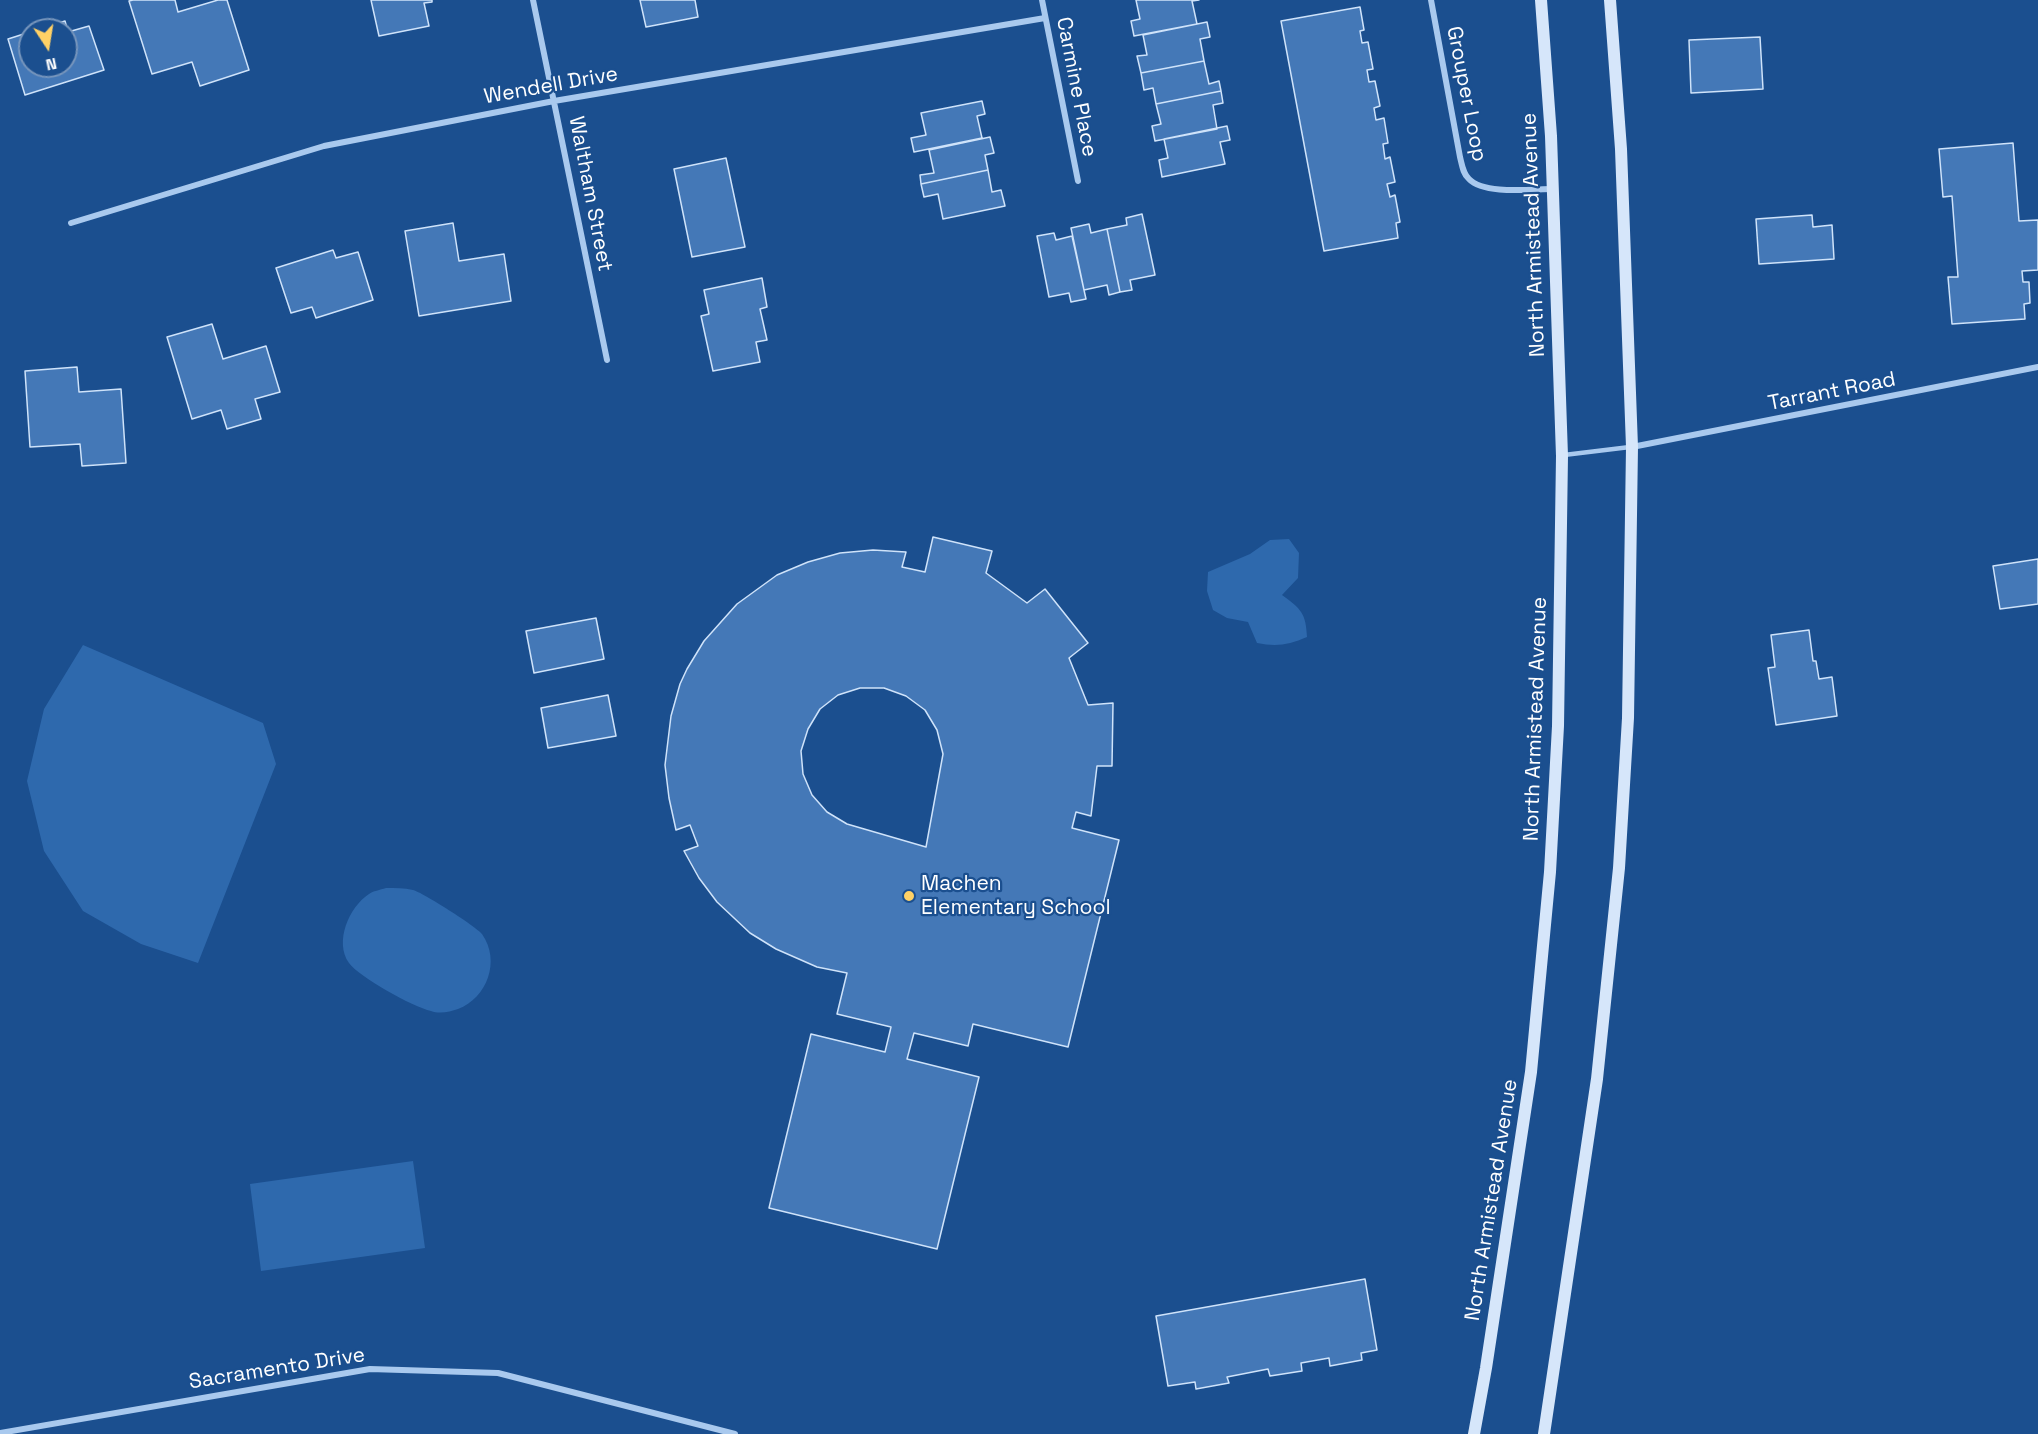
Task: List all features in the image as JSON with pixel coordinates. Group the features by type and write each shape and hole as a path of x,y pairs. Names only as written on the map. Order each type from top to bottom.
{"main road":[{"name":"North Armistead Avenue","path":"1474,1434 1531,1072 1548,896 1558,726 1562,456 1551,136 1541,0"},
{"path":"1544,1434 1597,1079 1619,868 1628,718 1632,447 1621,149 1610,0"}],"street":[{"name":"Waltham Street","path":"533,0 607,360"},
{"name":"Carmine Place","path":"1042,0 1078,181"},
{"name":"Grouper Loop","path":"1431,0 1460,158 1469,179 1476,184 1501,190 1552,189"},
{"name":"Wendell Drive","path":"71,223 324,146 554,101 1045,18"},
{"name":"Tarrant Road","path":"1632,447 2038,368"},
{"name":"Sacramento Drive","path":"0,1432 370,1369 498,1373 735,1434"}],"lane":[{"path":"1562,456 1632,447"}],"shaded area":[{"path":"1289,539 1299,553 1298,578 1282,595 1294,604 1304,617 1307,637 1282,644 1257,643 1248,622 1227,618 1213,610 1207,591 1208,572 1250,554 1270,540"},
{"path":"83,645 263,723 276,764 198,963 141,944 83,911 44,851 27,781 44,709"},
{"path":"386,888 418,892 482,934 488,945 490,956 488,978 477,996 468,1004 458,1009 434,1012 400,998 349,963 345,955 343,935 350,916 355,907 369,894"},
{"path":"413,1161 425,1248 261,1271 250,1184"}],"building":[{"path":"175,0 178,12 218,0 227,0 249,70 200,86 192,62 152,74 129,1"},
{"path":"371,0 432,0 432,2 424,3 429,26 379,36"},
{"path":"640,0 695,0 698,17 646,27"},
{"path":"1136,0 1199,0 1192,1 1197,24 1134,36 1131,21 1140,19"},
{"path":"1360,7 1364,30 1360,31 1362,43 1368,42 1373,69 1367,70 1369,82 1375,81 1380,106 1374,108 1376,120 1384,118 1388,143 1383,144 1385,159 1390,157 1395,182 1387,184 1390,197 1395,195 1400,222 1396,223 1398,238 1324,251 1281,21"},
{"path":"1207,22 1210,37 1200,39 1204,61 1141,73 1137,56 1147,55 1143,35"},
{"path":"89,26 104,70 25,95 20,78 78,78 78,29"},
{"path":"18,36 18,72 8,39"},
{"path":"1760,37 1763,89 1691,93 1689,40"},
{"path":"1204,61 1209,84 1219,81 1221,91 1156,104 1153,88 1144,90 1141,73"},
{"path":"1221,91 1223,103 1213,105 1217,129 1155,141 1152,126 1161,124 1156,104"},
{"path":"982,101 985,114 977,116 982,138 914,152 911,138 926,135 921,113"},
{"path":"1227,126 1230,140 1220,142 1225,164 1162,177 1159,160 1168,158 1164,139"},
{"path":"990,137 994,153 985,155 988,170 921,184 920,175 934,173 929,150"},
{"path":"2013,143 2019,221 2038,220 2038,270 2022,271 2023,282 2029,282 2030,303 2024,304 2025,319 1952,324 1948,277 1958,277 1952,196 1943,197 1939,149"},
{"path":"726,158 745,247 692,257 674,169"},
{"path":"988,170 992,192 1001,190 1005,206 943,219 938,194 924,197 921,184"},
{"path":"1142,214 1155,275 1130,280 1132,290 1120,292 1107,229 1127,225 1126,218"},
{"path":"1812,215 1813,227 1832,225 1834,259 1759,264 1756,219"},
{"path":"453,223 459,261 504,254 511,301 419,316 405,231"},
{"path":"1089,224 1091,233 1107,229 1120,292 1109,295 1107,285 1084,290 1071,228"},
{"path":"1054,233 1056,240 1072,236 1086,299 1071,302 1069,293 1049,297 1037,236"},
{"path":"333,250 336,258 358,252 373,300 316,318 312,307 291,313 276,268"},
{"path":"762,278 767,307 760,309 767,340 756,342 760,362 713,371 701,316 709,314 704,290"},
{"path":"212,324 223,359 266,346 280,392 255,399 261,419 227,429 221,410 192,419 167,337"},
{"path":"77,367 79,392 121,389 126,463 82,466 80,444 30,447 25,371"},
{"name":"Machen Elementary School","path":"933,537 992,551 986,573 1027,603 1045,589 1088,643 1069,658 1088,705 1113,703 1112,766 1097,766 1091,816 1076,812 1072,828 1119,840 1068,1047 973,1024 968,1046 914,1033 907,1059 979,1077 937,1249 769,1208 811,1034 885,1052 891,1027 837,1014 847,973 817,967 776,949 750,933 717,902 699,878 684,851 698,846 690,825 676,830 665,765 671,716 680,684 704,641 737,604 777,575 808,562 840,553 873,550 906,552 902,567 925,572","holes":["860,688 884,688 906,696 925,710 937,730 943,754 926,847 847,824 827,812 812,795 803,774 801,751 808,729 820,709 838,695"]},
{"path":"2038,559 2038,604 2000,609 1993,566"},
{"path":"596,618 604,659 534,673 526,631"},
{"path":"1809,630 1813,661 1816,661 1819,679 1832,677 1837,716 1776,725 1768,668 1775,667 1771,635"},
{"path":"608,695 616,736 548,748 541,708"},
{"path":"1365,1279 1377,1350 1361,1353 1362,1360 1330,1366 1329,1358 1301,1363 1302,1371 1270,1376 1268,1369 1227,1377 1229,1383 1196,1389 1195,1382 1168,1386 1156,1316"}],"place":[{"name":"Machen Elementary School","path":"909,896"}]}
